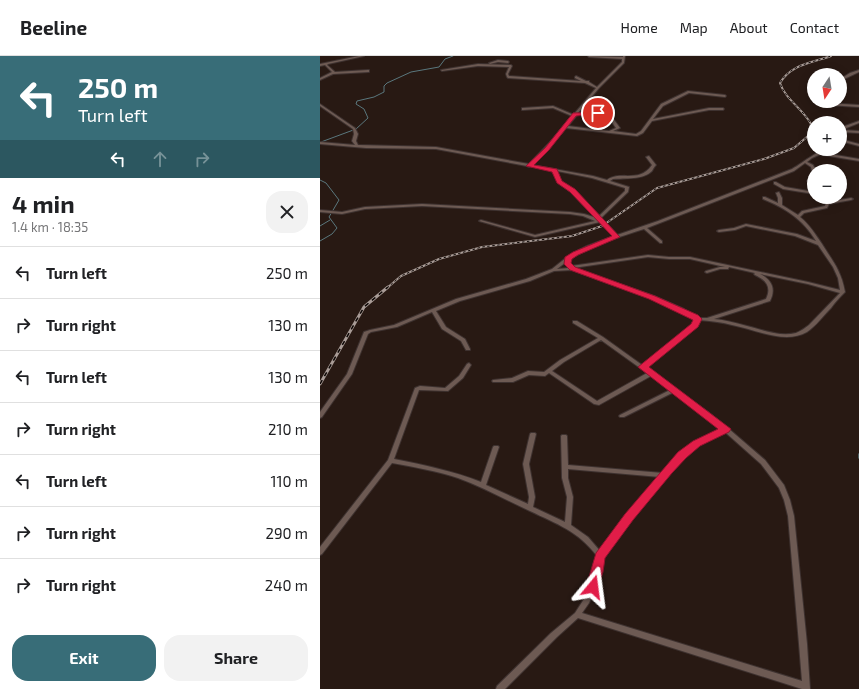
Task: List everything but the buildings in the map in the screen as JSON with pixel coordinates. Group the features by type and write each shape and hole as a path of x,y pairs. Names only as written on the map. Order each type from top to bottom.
{"street":[{"path":"320,65 363,56"},
{"path":"529,166 543,153 566,127 574,115 623,62 624,57 588,56"},
{"path":"327,64 326,66 334,71 333,73"},
{"path":"442,70 485,65 511,66 507,74 508,77 588,82"},
{"path":"847,76 859,71"},
{"path":"320,79 333,73 368,72"},
{"path":"576,77 598,88"},
{"path":"566,127 640,134 662,105 689,92 724,96"},
{"path":"320,104 354,129 356,134 354,141 357,146"},
{"path":"847,105 859,106"},
{"path":"523,109 553,107 574,115 598,113 608,114 618,128 610,132"},
{"path":"652,120 709,109 723,109"},
{"path":"847,126 859,122"},
{"path":"847,131 859,132"},
{"path":"847,142 859,145"},
{"path":"320,143 357,146 436,148 608,181 624,185 628,188 599,220 535,236 481,221"},
{"path":"553,270 575,254 792,170 810,157 814,156"},
{"path":"834,156 859,160"},
{"path":"608,181 612,178 640,175 649,171 654,166 648,157"},
{"path":"805,162 808,164"},
{"path":"555,171 560,182 572,191 617,237"},
{"path":"775,182 784,188 807,192"},
{"path":"778,193 780,198 780,206"},
{"path":"568,258 568,264 571,268 652,297 682,310 697,319 740,324 775,335 795,335 805,331 843,292 842,282 836,267 819,244 811,230 798,217 774,202 764,198"},
{"path":"847,200 851,199"},
{"path":"798,217 801,213 826,207 828,204"},
{"path":"320,211 342,213 372,208 422,205 570,213 584,215 599,220"},
{"path":"719,230 736,229 746,225 796,235 819,244"},
{"path":"644,227 661,242"},
{"path":"320,416 348,374 366,333 375,329 395,326 458,300 518,284 553,270 648,256 690,258 843,292"},
{"path":"707,272 720,268 735,268 749,271 764,278 771,288 771,294 768,300 718,315 708,320"},
{"path":"432,310 444,328 463,340 468,348"},
{"path":"643,367 695,326 697,319"},
{"path":"575,322 652,373 726,429 763,462 782,487 787,500 793,536 803,644 805,687 577,615"},
{"path":"495,381 513,380 528,373 545,374 562,361 600,338"},
{"path":"320,552 391,461 416,389 446,390 461,377 469,365"},
{"path":"549,371 596,403 600,403 652,373"},
{"path":"622,416 674,390"},
{"path":"500,689 554,635 577,615 587,601 593,587 600,556 629,517 664,475 682,455 697,444 726,429"},
{"path":"530,508 532,497 526,464 533,434"},
{"path":"564,436 565,467 570,506 568,526"},
{"path":"483,486 496,448"},
{"path":"391,461 444,472 483,486 568,526 584,536 593,545 600,556"},
{"path":"565,467 664,475"}],"waterway":[{"path":"321,142 356,129 368,118 364,109 356,104 357,101 374,97 384,92 384,86 387,83 411,72 439,67 445,59 453,56"},
{"path":"320,180 326,183 339,200 329,217 337,228 332,234 320,241"},
{"path":"320,226 330,220"}],"railway":[{"path":"387,288 401,276 439,259 482,247 572,236 602,226 657,188 764,159 794,148 808,136 811,124 782,89 780,83 796,68 831,56"},
{"path":"320,384 364,307 388,287"}],"route":[{"path":"593,587 600,556 629,517 668,470 682,455 697,444 726,429 643,367 695,326 698,322 695,316 652,297 614,285 572,269 568,264 568,258 575,254 617,237 572,191 560,182 555,171 529,166 547,149 575,114 598,113"}]}
